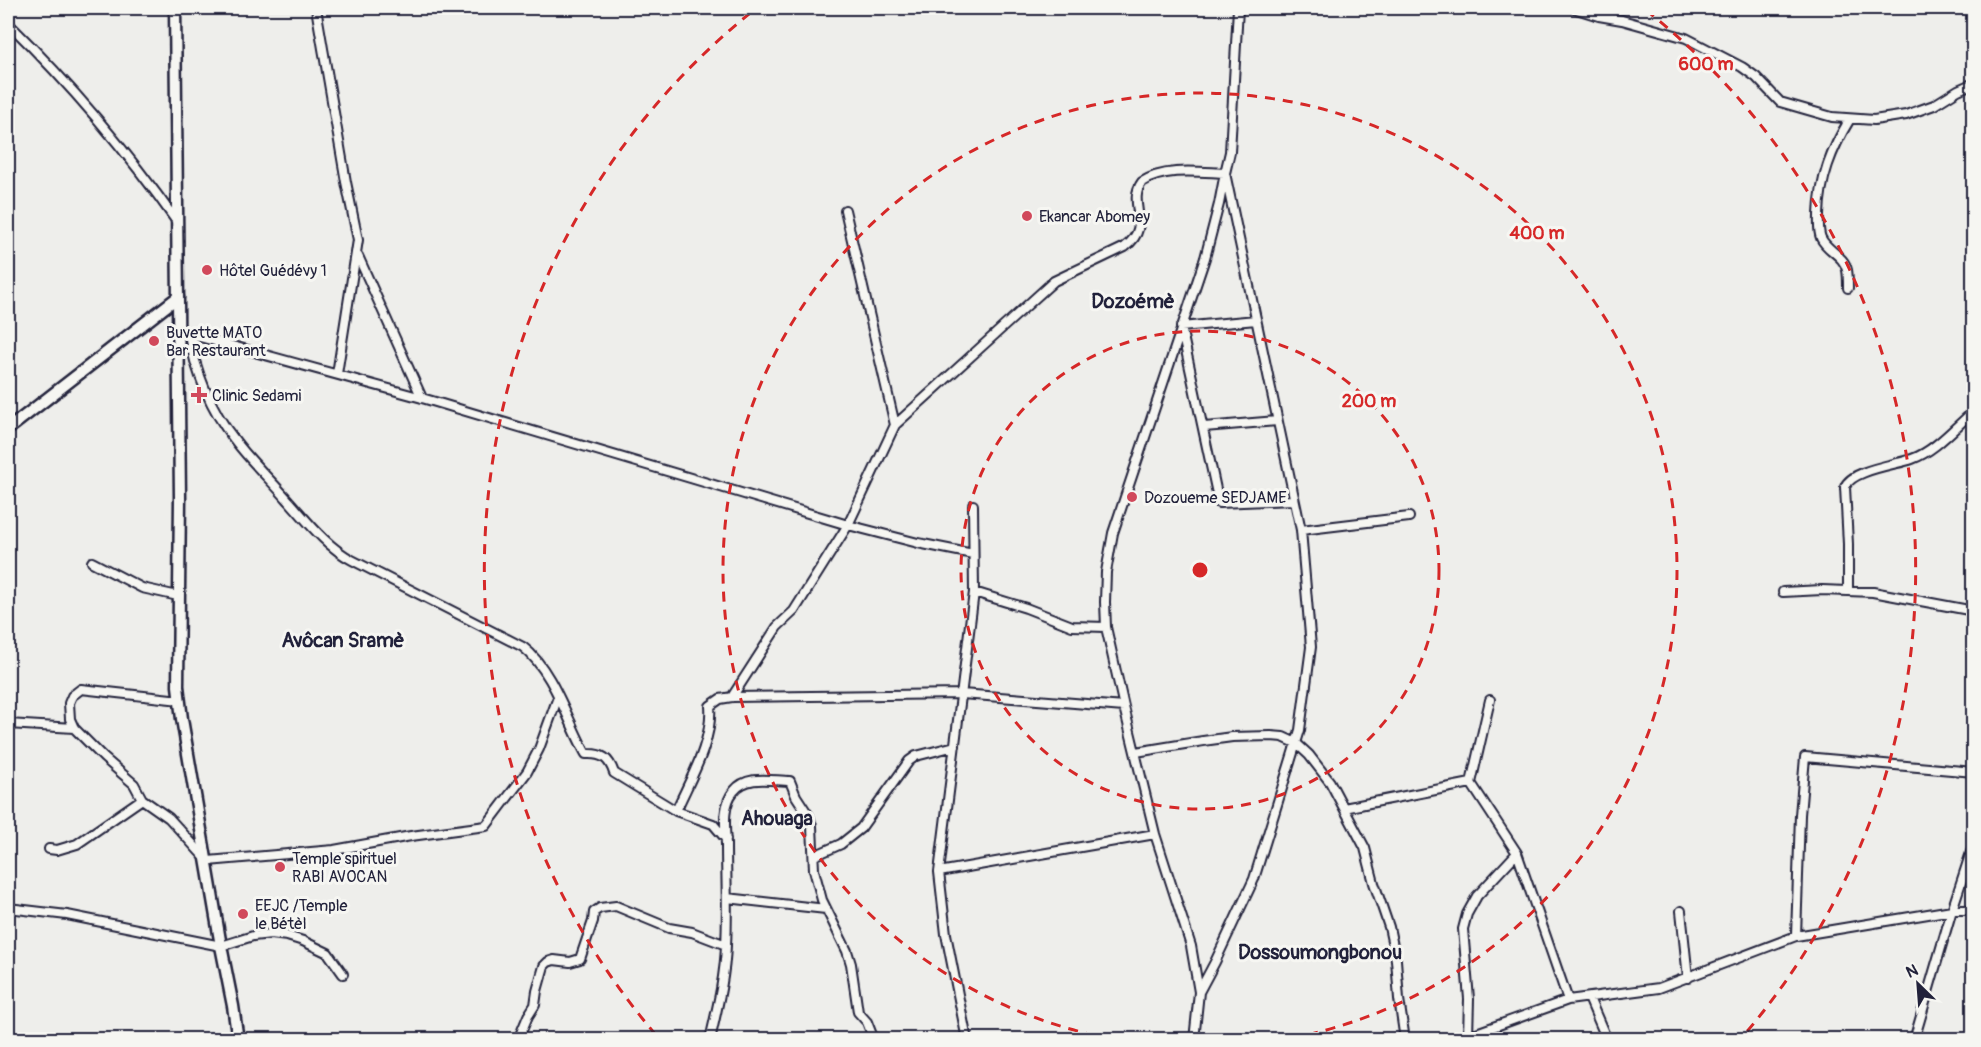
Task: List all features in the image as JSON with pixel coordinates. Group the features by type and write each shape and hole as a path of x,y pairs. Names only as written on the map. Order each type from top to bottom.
{"main road":[{"path":"175,8 178,297 184,333 178,596 180,700 238,1040"},
{"path":"8,429 178,297"}],"street":[{"path":"316,8 358,240 338,374"},
{"path":"1194,1040 1199,992 1191,946 1155,834 1124,707 1106,627 1106,572 1113,533 1180,327 1205,258 1220,204 1230,152 1238,8"},
{"path":"1573,8 1686,38 1742,66 1780,102 1823,115 1850,120 1882,119 1906,115 1934,105 1974,83"},
{"path":"8,23 44,59 143,174 177,224"},
{"path":"1848,288 1848,271 1845,264 1821,238 1819,223 1820,198 1825,171 1837,140 1850,120"},
{"path":"732,697 777,627 794,611 848,525 895,425 1054,280 1132,242 1140,227 1137,193 1142,182 1152,177 1178,172 1225,173"},
{"path":"1199,992 1254,879 1300,730 1311,647 1301,530 1225,173"},
{"path":"845,210 895,425"},
{"path":"357,255 422,398"},
{"path":"1180,327 1256,320"},
{"path":"1180,327 1219,503 1294,500"},
{"path":"184,333 422,398 848,525 973,554"},
{"path":"184,333 196,366 222,422 234,439 320,534 343,555 523,647 538,661 586,754 598,754 611,763 614,773 676,812 713,824 726,839"},
{"path":"1848,590 1845,488 1848,482 1864,473 1920,456 1974,411"},
{"path":"1204,427 1277,422"},
{"path":"967,1040 946,933 939,872 974,592 973,505"},
{"path":"1301,530 1409,517"},
{"path":"92,562 142,588 178,596"},
{"path":"1783,592 1848,590 1899,596 1974,611"},
{"path":"974,592 1026,608 1072,626 1106,627"},
{"path":"180,700 81,689 72,696 69,703 70,719 74,728 134,784 142,799 169,818 208,861 334,850 486,826 527,772 543,739 558,697"},
{"path":"676,812 704,746 711,717 710,706 720,699 962,694 1124,707"},
{"path":"1490,700 1471,783 1516,854 1568,1000"},
{"path":"8,724 74,728"},
{"path":"1136,752 1176,744 1242,736 1283,737 1296,743 1319,766 1365,848 1374,884 1389,927 1396,960 1405,1040"},
{"path":"814,856 841,844 861,828 909,762 916,756 955,746"},
{"path":"1796,936 1800,815 1805,757 1974,772"},
{"path":"710,1040 721,986 726,945 724,821 734,791 742,784 752,780 790,781 796,796 809,816 818,887 847,951 858,1012 867,1022 874,1040"},
{"path":"1344,808 1471,783"},
{"path":"49,849 57,850 77,844 142,799"},
{"path":"939,872 1155,834"},
{"path":"1914,1040 1974,843"},
{"path":"1467,1038 1468,989 1463,929 1467,914 1477,896 1516,854"},
{"path":"727,898 826,909"},
{"path":"518,1040 528,1016 536,1005 537,991 544,966 554,960 570,962 580,958 584,953 594,912 600,908 616,906 660,924 692,932 726,945"},
{"path":"8,908 67,915 221,946 253,936 271,934 287,936 328,952 343,974"},
{"path":"1453,1040 1467,1038 1568,1000 1659,988 1796,936 1952,910 1974,910"},
{"path":"1681,911 1688,978"},
{"path":"1589,998 1607,1040"}],"place":[{"name":"Ekancar Abomey","path":"1027,216"},
{"name":"Hôtel Guédévy 1","path":"207,270"},
{"name":"Buvette MATO Bar Restaurant","path":"154,341"},
{"name":"Clinic Sedami","path":"199,395"},
{"name":"Dozoueme SEDJAME","path":"1132,497"},
{"name":"Temple spirituel RABI AVOCAN","path":"280,867"},
{"name":"EEJC /Temple le Bétèl","path":"243,914"}],"district":[{"name":"Dozoémè","path":"1133,301"},
{"name":"Avôcan Sramè","path":"343,640"},
{"name":"Ahouaga","path":"777,818"},
{"name":"Dossoumongbonou","path":"1320,952"}]}
